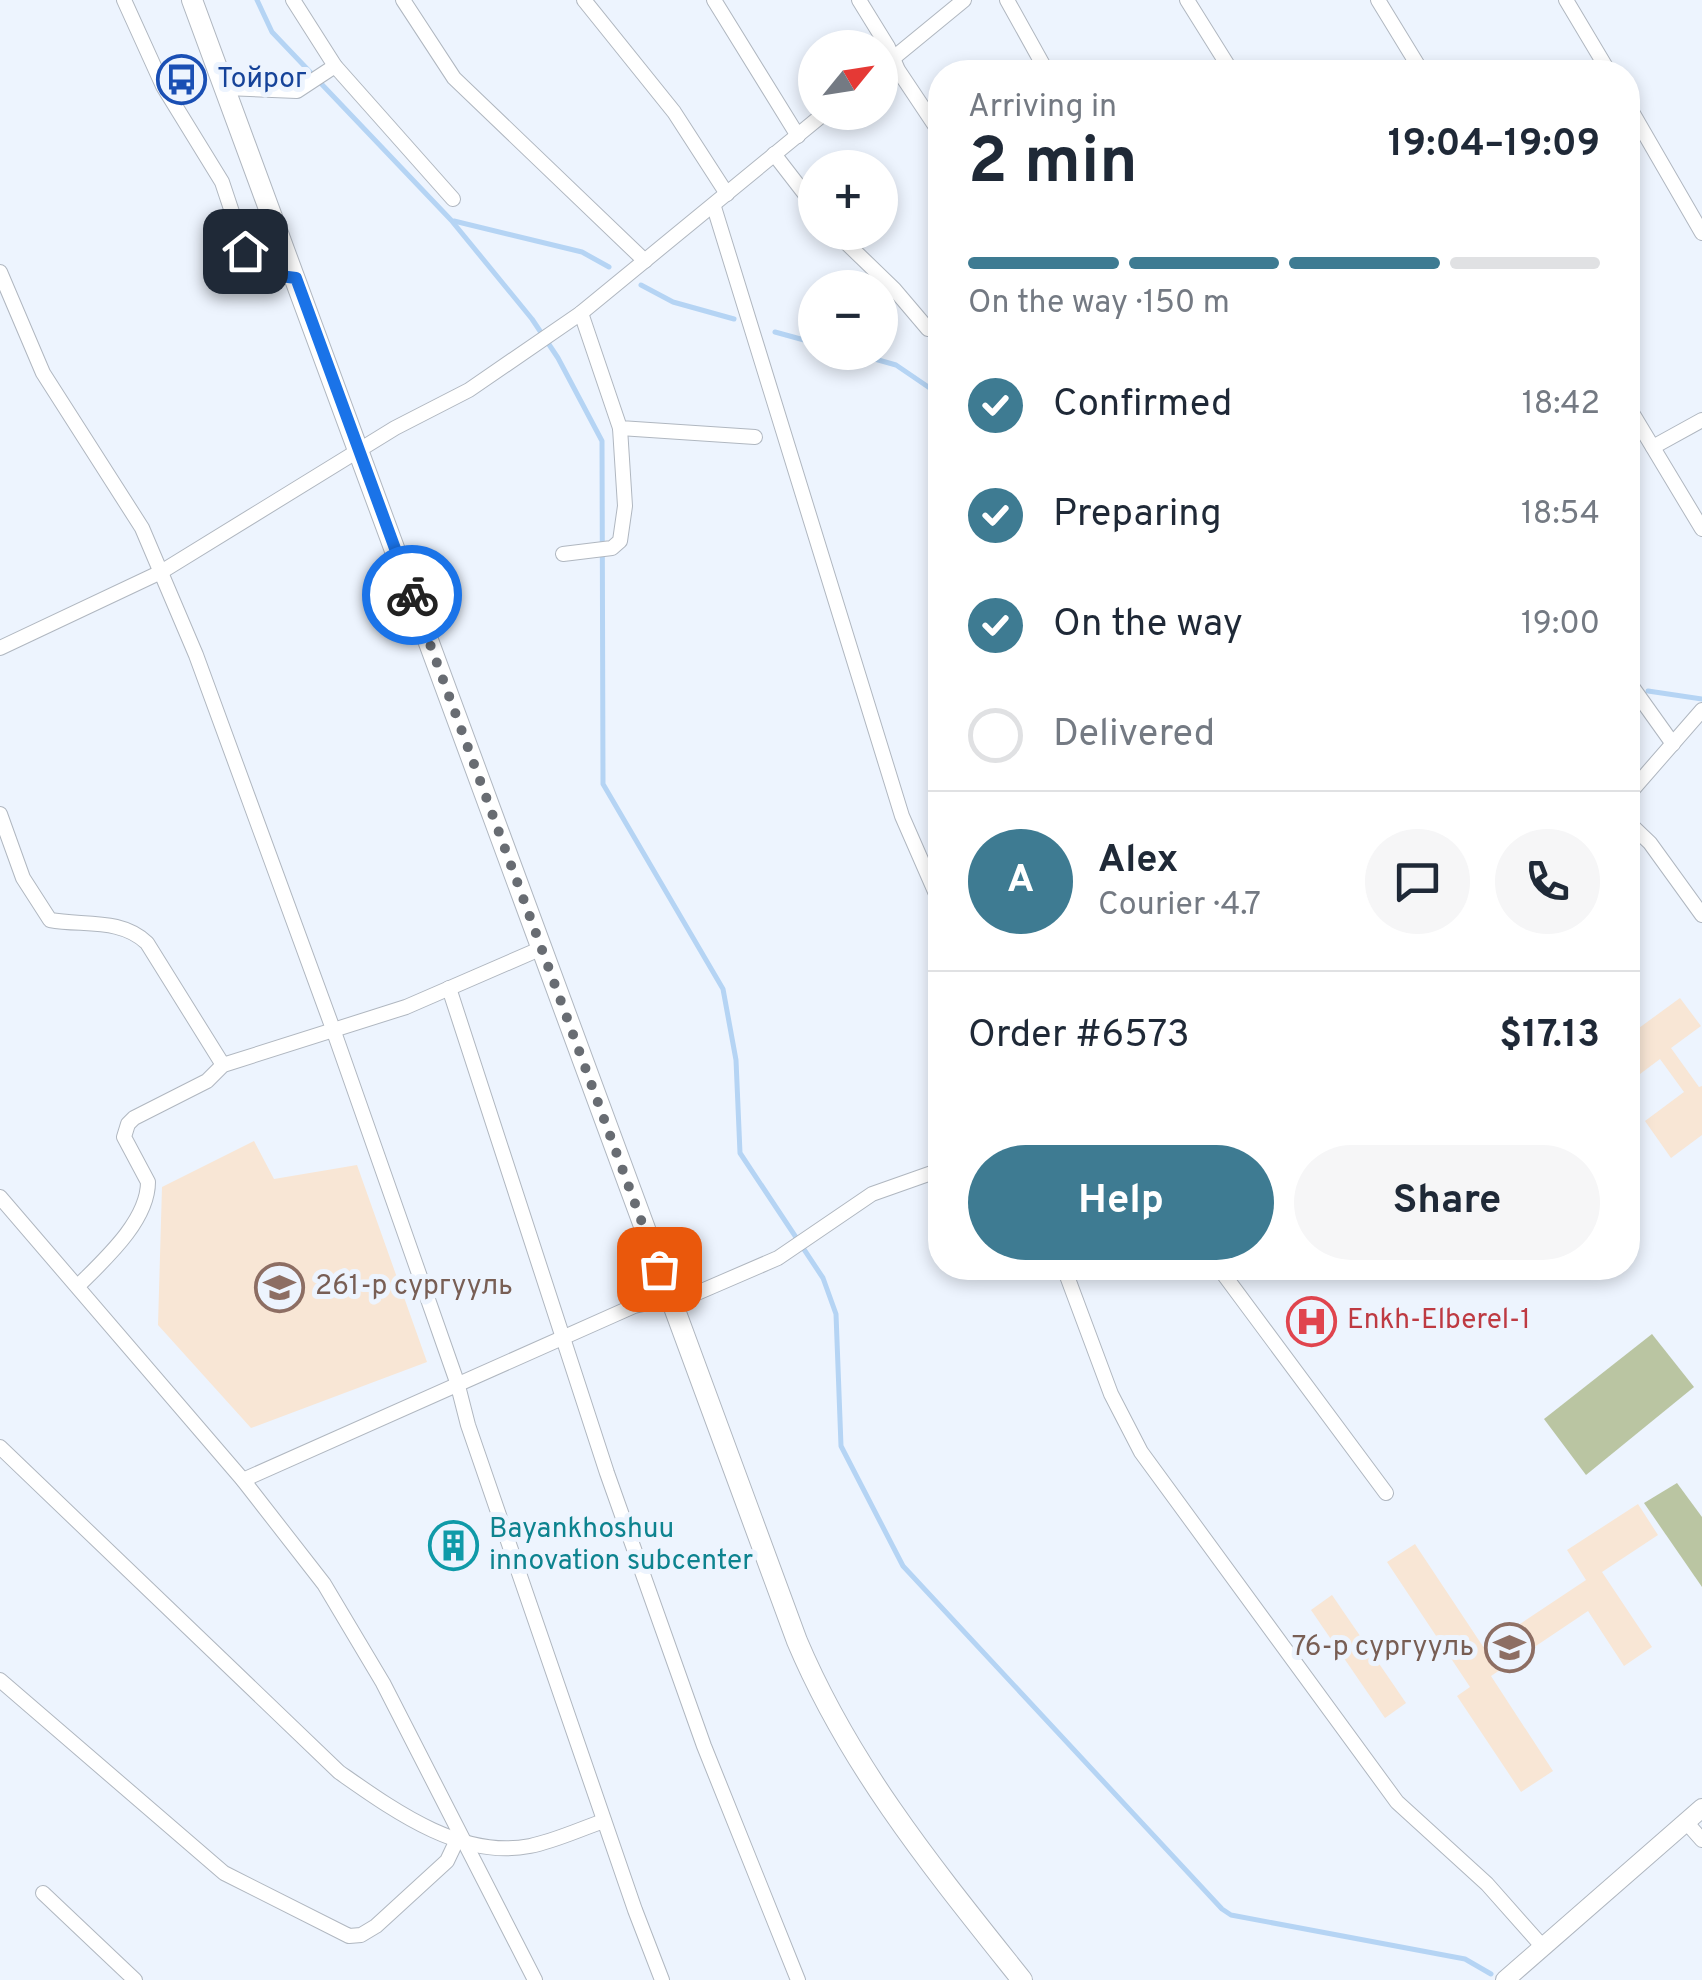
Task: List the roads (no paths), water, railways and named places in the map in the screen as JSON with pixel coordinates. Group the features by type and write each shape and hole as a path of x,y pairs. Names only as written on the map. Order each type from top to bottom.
{"main road":[{"path":"192,0 781,1599 828,1709 891,1813 1022,1980"}],"street":[{"path":"124,0 163,86 222,182 245,251 264,274 296,278"},
{"path":"293,0 336,66 453,199"},
{"path":"403,0 454,78 644,261"},
{"path":"584,0 674,112 727,194"},
{"path":"714,0 798,136"},
{"path":"859,0 877,30"},
{"path":"898,54 964,0"},
{"path":"1007,0 1040,60"},
{"path":"1187,0 1224,60"},
{"path":"1378,0 1415,60"},
{"path":"1566,0 1601,60"},
{"path":"225,88 298,91 336,66"},
{"path":"898,70 928,114"},
{"path":"1640,126 1702,233"},
{"path":"0,648 161,572 395,428 470,390 581,314 805,130"},
{"path":"774,154 798,185"},
{"path":"714,207 902,816 928,876"},
{"path":"853,250 928,329"},
{"path":"0,272 64,409 124,496 196,654 334,1029 662,1980"},
{"path":"563,554 612,548 620,541 625,506 620,428 581,314"},
{"path":"1653,447 1702,420"},
{"path":"1640,426 1702,528"},
{"path":"620,428 756,437"},
{"path":"1640,698 1673,744"},
{"path":"1640,781 1702,711"},
{"path":"0,814 22,878 50,920 82,926 114,924 132,929 147,944 223,1065"},
{"path":"1640,833 1702,915"},
{"path":"78,1286 136,1218 148,1189 124,1137 128,1124 208,1080 223,1065 406,1008 542,948"},
{"path":"449,988 607,1473 704,1746 798,1980"},
{"path":"243,1480 634,1306 697,1294 778,1258 872,1194 928,1174"},
{"path":"0,1197 243,1480 324,1584 383,1683 535,1980"},
{"path":"1068,1280 1110,1394 1141,1452 1396,1802 1487,1884 1542,1946"},
{"path":"1234,1280 1386,1494"},
{"path":"0,1447 339,1772 379,1800 462,1842 509,1848 532,1846 604,1821"},
{"path":"0,1680 224,1873 349,1936 376,1926 447,1861 462,1842"},
{"path":"1510,1976 1702,1808"},
{"path":"1686,1823 1702,1840"},
{"path":"43,1893 134,1980"}],"waterway":[{"path":"257,0 272,32 451,220 532,319 558,358 602,441 603,784 723,989 736,1060 740,1153 823,1278 836,1314 841,1446 903,1566 1222,1909 1231,1915 1465,1959 1491,1974"},
{"path":"454,221 582,252 609,267"},
{"path":"641,285 673,302 734,319"},
{"path":"775,332 798,338"},
{"path":"898,366 928,387"},
{"path":"1648,691 1702,699"}],"place":[{"name":"Тойрог","path":"182,80"},
{"name":"261-р сургууль","path":"280,1287"},
{"name":"Enkh-Elberel-1","path":"1312,1321"},
{"name":"Bayankhoshuu innovation subcenter","path":"454,1546"},
{"name":"76-р сургууль","path":"1509,1648"}]}
